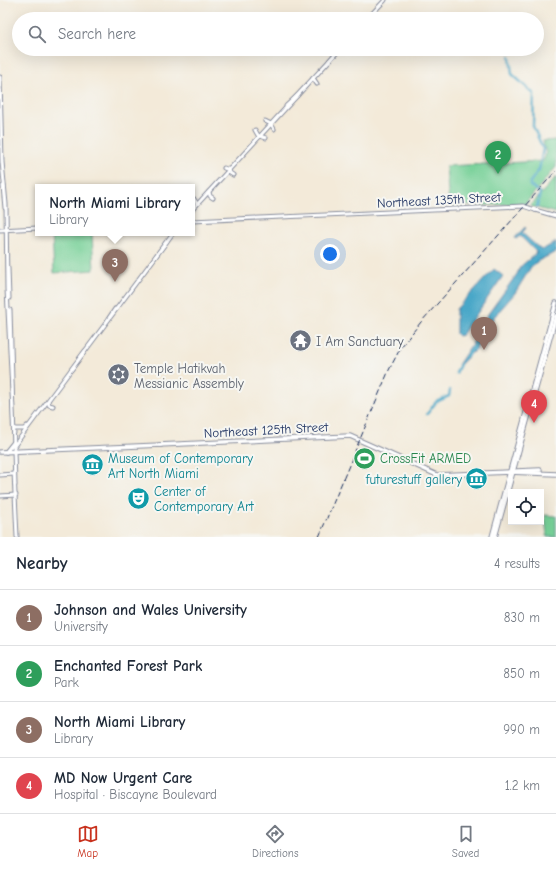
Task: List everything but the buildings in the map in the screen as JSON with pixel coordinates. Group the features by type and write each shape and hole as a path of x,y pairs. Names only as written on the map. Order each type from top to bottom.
{"main road":[{"path":"374,12 385,0"},
{"path":"195,207 335,56"},
{"path":"0,77 2,141"},
{"path":"313,78 317,84"},
{"path":"301,85 302,91"},
{"path":"0,100 2,118"},
{"path":"265,121 271,124 274,129"},
{"path":"0,124 9,278 11,403 14,431"},
{"path":"254,130 260,137 266,138"},
{"path":"224,168 229,170 233,176"},
{"path":"209,192 210,196 213,198"},
{"path":"195,200 198,204"},
{"name":"Northeast 135th Street","path":"195,221 526,206 556,216"},
{"path":"0,230 35,228"},
{"path":"6,452 47,402 127,292 171,236"},
{"path":"7,262 6,274 14,408 15,485"},
{"path":"6,274 9,278"},
{"path":"511,472 515,464 538,381 539,366 556,303"},
{"path":"107,321 116,308"},
{"path":"494,537 556,316"},
{"path":"47,402 49,405 53,406"},
{"path":"14,431 25,429 47,402"},
{"path":"11,403 14,408"},
{"name":"Northeast 125th Street","path":"0,452 350,436 356,437 398,458 440,476 511,472"},
{"path":"515,464 520,470"},
{"path":"15,469 17,537"},
{"path":"511,472 520,470 556,472"},
{"path":"529,473 534,470"},
{"path":"511,472 556,472"},
{"path":"0,475 14,474"},
{"path":"0,496 16,495"}],"green space":[{"path":"556,140 556,167 525,204 449,206 446,166 543,161 546,154 543,141"},
{"path":"556,177 556,213 530,206"},
{"path":"52,236 92,236 94,270 54,273"},
{"path":"545,515 556,516 556,537 547,537"}],"water":[{"path":"525,227 526,228 522,233 542,250 556,242 556,252 538,261 531,267 515,293 494,317 476,349 459,366 458,365 475,339 488,314 517,274 520,267 535,254 535,252 537,253 520,236 516,239 515,238"},
{"path":"494,269 503,276 462,335 458,336 456,334 456,309"}],"waterway":[{"path":"510,57 512,74 534,94 533,126 543,149 539,170 530,182 530,186 540,192 539,199"},
{"path":"537,207 538,202"},
{"path":"456,373 460,364"},
{"path":"427,414 436,402 449,396 450,390"}],"railway":[{"path":"319,537 389,370 401,347 421,322 556,171"}],"place":[{"name":"Enchanted Forest Park","path":"498,174"},
{"name":"North Miami Library","path":"115,282"},
{"name":"I Am Sanctuary","path":"301,341"},
{"name":"Johnson and Wales University","path":"484,350"},
{"name":"Temple Hatikvah Messianic Assembly","path":"118,375"},
{"name":"MD Now Urgent Care","path":"534,423"},
{"name":"CrossFit ARMED","path":"364,458"},
{"name":"Museum of Contemporary Art North Miami","path":"92,465"},
{"name":"futurestuff gallery","path":"477,479"},
{"name":"Center of Contemporary Art","path":"138,498"}]}
